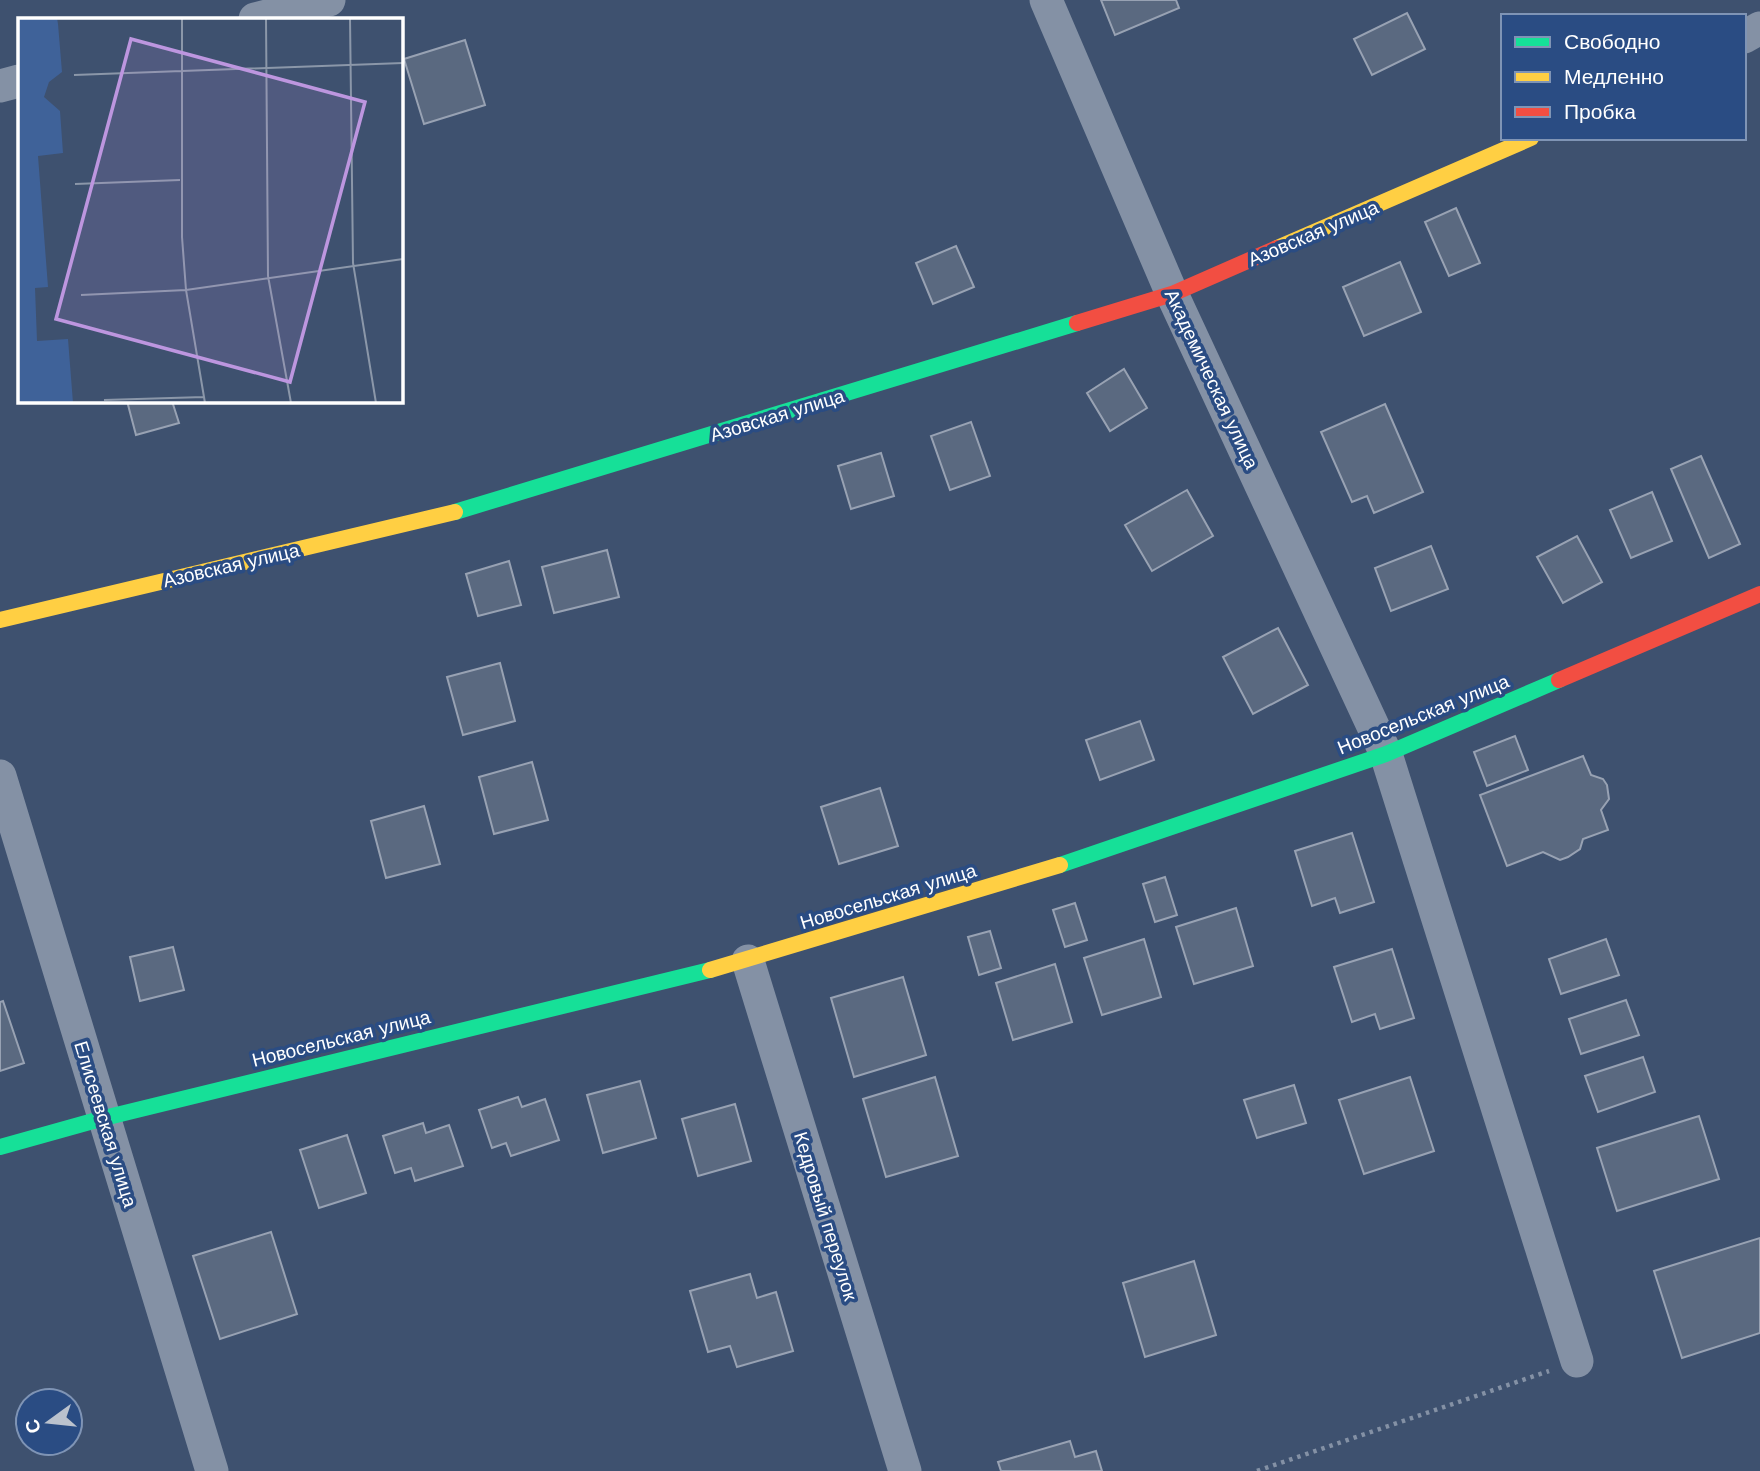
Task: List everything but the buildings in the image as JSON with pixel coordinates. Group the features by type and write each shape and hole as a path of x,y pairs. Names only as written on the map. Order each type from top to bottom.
{"street":[{"path":"260,18 329,0"},
{"name":"Академическая улица","path":"1046,0 1172,294 1386,754 1577,1362"},
{"path":"0,86 18,81"},
{"name":"Азовская улица","path":"0,620 479,506 1172,294 1526,140"},
{"name":"Новосельская улица","path":"0,1147 104,1118 748,961 1083,858 1386,754 1760,594"},
{"name":"Елисеевская улица","path":"0,776 212,1471"},
{"name":"Кедровый переулок","path":"748,961 905,1471"}],"path":[{"path":"1257,1471 1577,1362"}],"traffic: fast":[{"path":"455,512 1077,323"},
{"path":"1060,865 1386,754 1559,680"},
{"path":"0,1147 104,1118 710,970"}],"traffic: slow":[{"path":"1277,248 1526,140"},
{"path":"0,620 455,512"},
{"path":"710,970 1060,865"}],"traffic: jam":[{"path":"1077,323 1172,294 1277,248"},
{"path":"1559,680 1760,594"}]}
